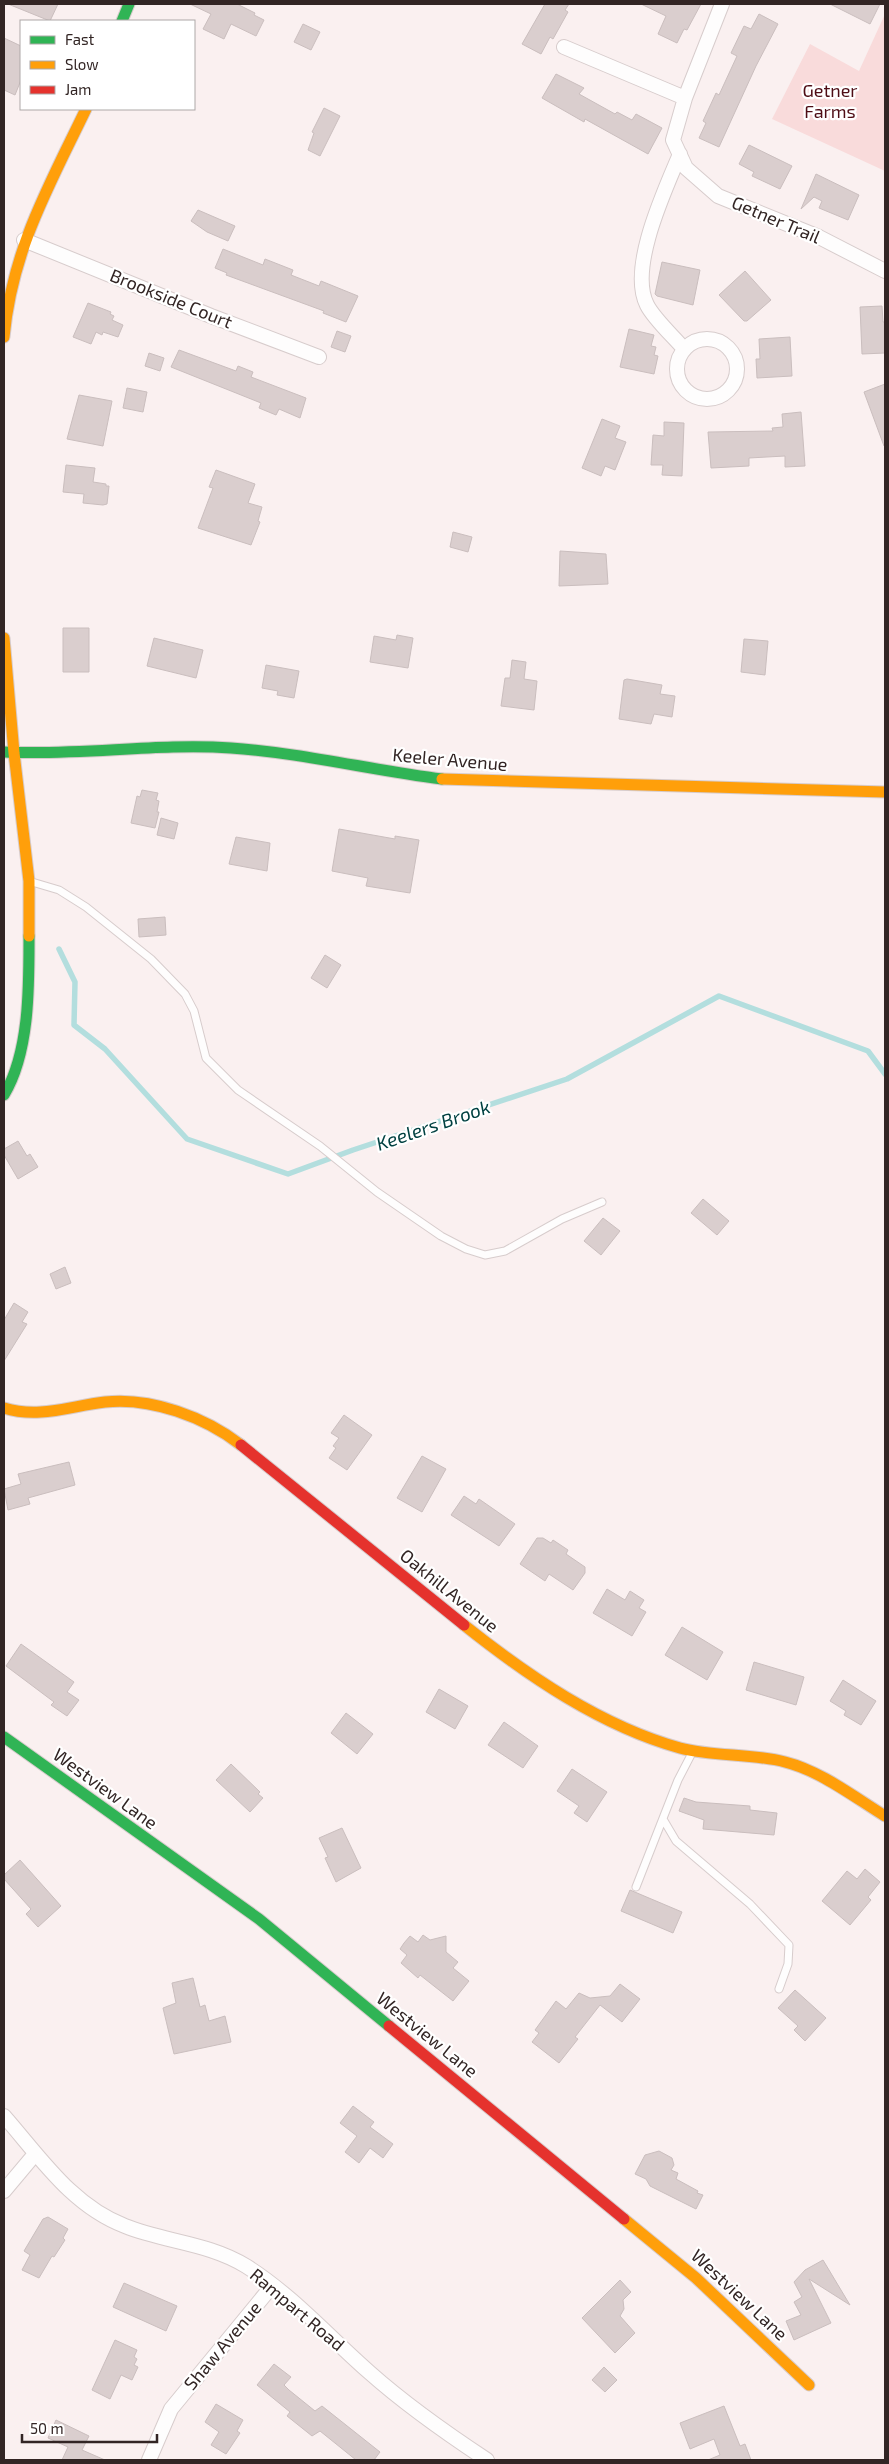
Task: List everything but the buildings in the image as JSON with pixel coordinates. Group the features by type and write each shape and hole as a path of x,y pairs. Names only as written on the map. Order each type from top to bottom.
{"street":[{"path":"122,20 128,4"},
{"name":"Getner Trail","path":"722,4 685,98 673,140 686,168 718,196 819,237 885,271"},
{"path":"564,47 685,98"},
{"path":"4,337 7,286 42,197 86,110"},
{"path":"680,154 654,214 640,281 647,305 684,349"},
{"name":"Brookside Court","path":"24,240 211,316 320,357"},
{"path":"704,339 715,339 726,344 733,352 737,363 738,374 734,385 716,399 700,398 685,390 679,381 676,370 678,359 684,349 693,342 704,339"},
{"path":"4,638 9,752 29,881 29,968 22,1051 15,1077 4,1095"},
{"name":"Keeler Avenue","path":"9,752 230,748 303,757 398,775 448,780 885,792"},
{"name":"Oakhill Avenue","path":"4,1408 19,1414 60,1412 106,1402 141,1402 186,1413 233,1439 509,1661 609,1721 681,1748 786,1762 827,1780 885,1816"},
{"name":"Westview Lane","path":"4,1737 259,1919 696,2278 810,2385"},
{"name":"Rampart Road","path":"4,2116 35,2154 84,2203 109,2220 138,2231 207,2248 228,2256 247,2267 272,2286 409,2406 487,2460"},
{"path":"4,2191 35,2154"},
{"name":"Shaw Avenue","path":"149,2460 171,2409 272,2286"}],"lane":[{"path":"29,881 60,890 86,907 151,959 185,994 194,1011 206,1058 238,1090 320,1146 348,1170 441,1236 466,1249 485,1255 505,1251 562,1219 602,1202"},
{"path":"636,1886 678,1780 694,1750"},
{"path":"663,1819 676,1840 750,1904 790,1945 788,1964 779,1989"}],"green space":[{"name":"Getner Farms","path":"885,14 885,171 772,119 810,44 859,71"}],"waterway":[{"name":"Keelers Brook","path":"59,949 75,982 74,1025 105,1049 187,1139 288,1174 353,1150 567,1079 719,996 868,1051 885,1074"}],"traffic: fast":[{"path":"122,20 129,4"},
{"path":"4,752 32,753 175,747 231,748 258,750 442,779"},
{"path":"4,1095 13,1078 23,1039 28,997 29,936"},
{"path":"4,1737 259,1919 389,2026"}],"traffic: slow":[{"path":"4,337 8,305 15,276 34,219 86,110"},
{"path":"4,638 14,753 29,881 29,936"},
{"path":"442,779 885,792"},
{"path":"4,1408 17,1411 42,1412 105,1402 141,1403 177,1411 194,1418 227,1435 241,1445"},
{"path":"464,1625 540,1681 622,1727 693,1751 772,1759 798,1766 837,1785 885,1816"},
{"path":"624,2219 696,2278 809,2385"}],"traffic: jam":[{"path":"241,1445 464,1625"},
{"path":"389,2026 624,2219"}]}
